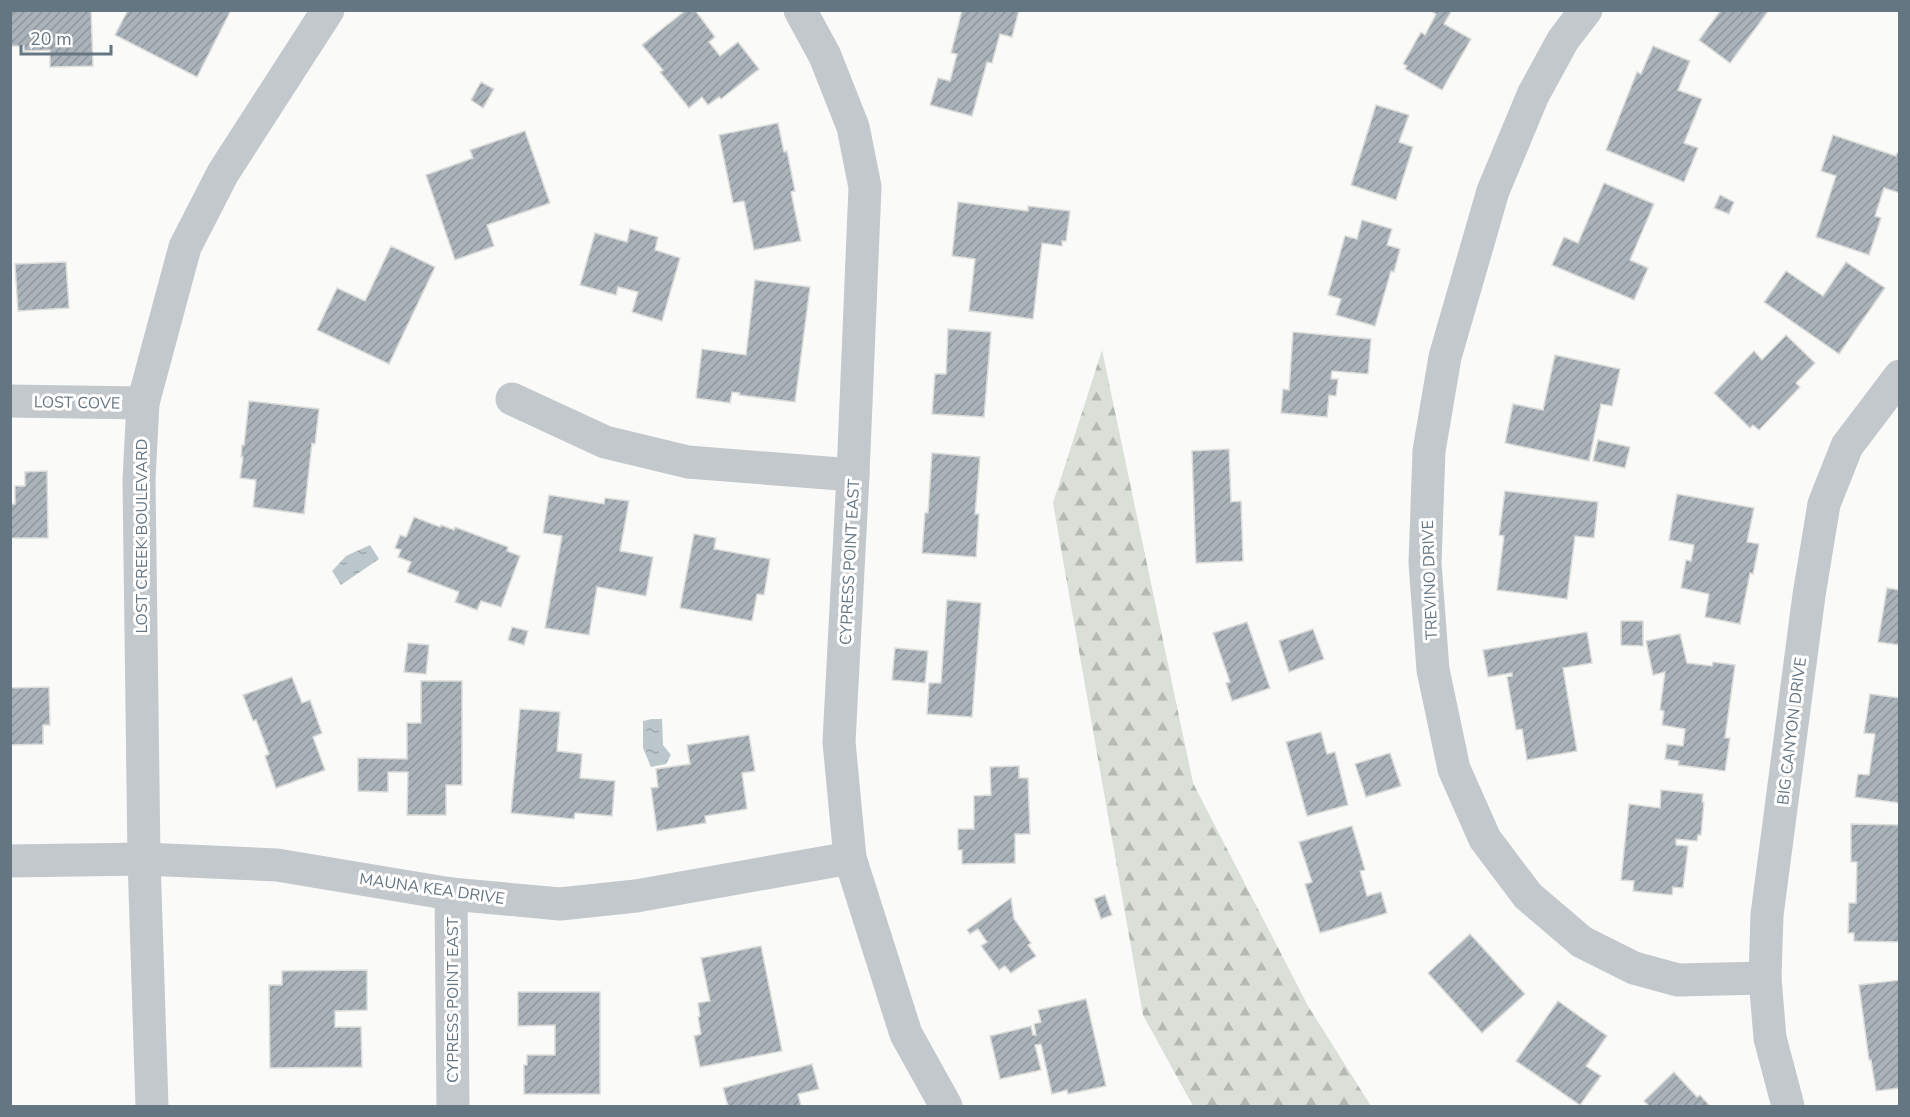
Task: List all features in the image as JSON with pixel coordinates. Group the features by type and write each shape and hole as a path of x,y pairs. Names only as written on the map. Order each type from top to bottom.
{"street":[{"name":"LOST CREEK BOULEVARD","path":"152,1107 144,859 139,480 142,403 185,247 223,172 328,10"},
{"name":"CYPRESS POINT EAST","path":"800,10 825,56 853,128 865,187 839,742 850,858 906,1034 946,1107"},
{"name":"TREVINO DRIVE","path":"1586,10 1563,40 1533,95 1498,180 1446,357 1429,451 1425,563 1433,670 1454,769 1485,839 1528,896 1582,942 1634,968 1678,980 1765,978"},
{"name":"BIG CANYON DRIVE","path":"1788,1107 1770,1038 1765,978 1767,915 1809,594 1824,504 1847,446 1899,376"},
{"path":"512,399 605,442 688,462 853,475"},
{"name":"LOST COVE","path":"10,401 142,403"},
{"name":"MAUNA KEA DRIVE","path":"10,861 144,859 277,865 451,894 560,904 636,896 850,858"},
{"name":"CYPRESS POINT EAST","path":"451,894 453,1107"}],"green space":[{"path":"1102,350 1193,783 1308,1006 1371,1106 1193,1106 1143,1015 1053,503"}],"water":[{"path":"370,545 379,559 341,585 332,571 346,556"},
{"path":"662,719 663,745 671,755 666,764 651,767 643,748 643,721"}],"building":[{"path":"10,10 91,10 93,66 50,67 50,50 24,51 24,46 10,46"},
{"path":"128,10 231,10 197,77 115,35"},
{"path":"686,10 695,10 715,37 709,42 720,56 738,42 759,69 721,99 719,97 708,105 702,97 689,108 660,72 663,70 642,45"},
{"path":"962,10 1019,10 1012,37 1000,34 992,63 987,62 972,116 930,105 938,78 950,81 957,54 951,53"},
{"path":"1429,10 1452,10 1444,24 1471,39 1442,90 1405,69 1407,66 1403,64 1421,32 1425,35 1436,14"},
{"path":"1721,10 1769,10 1730,63 1699,40"},
{"path":"1653,46 1690,61 1678,90 1702,99 1684,143 1698,148 1684,182 1606,150 1637,72 1641,74"},
{"path":"481,82 494,89 483,108 471,100"},
{"path":"1376,105 1409,115 1399,142 1413,147 1396,200 1351,185"},
{"path":"778,123 784,152 787,151 795,191 791,192 801,241 754,250 744,201 733,203 719,135"},
{"path":"525,131 550,203 487,225 494,246 455,260 426,175 473,158 470,150"},
{"path":"1833,135 1896,156 1897,153 1900,154 1900,193 1884,188 1875,216 1881,218 1869,255 1816,237 1836,176 1821,171"},
{"path":"1604,183 1654,204 1630,260 1648,268 1634,300 1552,265 1564,237 1578,243"},
{"path":"1720,195 1734,202 1729,214 1714,208"},
{"path":"958,202 1028,211 1028,206 1070,211 1066,241 1062,241 1062,246 1042,243 1033,319 969,311 975,259 952,256"},
{"path":"1362,220 1392,229 1387,245 1400,249 1375,326 1336,315 1341,299 1328,295 1345,236 1357,239"},
{"path":"630,229 658,237 655,250 680,258 662,321 632,312 638,292 618,287 616,295 580,285 595,233 627,242"},
{"path":"391,246 435,267 389,364 317,330 337,288 365,301"},
{"path":"66,262 69,308 18,311 15,264"},
{"path":"1846,262 1885,288 1839,354 1764,302 1786,271 1823,296"},
{"path":"755,280 810,287 795,402 739,395 740,393 732,392 730,403 696,398 702,349 746,355"},
{"path":"948,329 991,332 984,417 932,414 935,374 946,374"},
{"path":"1293,332 1371,339 1368,374 1332,371 1331,379 1338,379 1336,396 1329,395 1327,417 1281,413 1283,389 1289,390"},
{"path":"1786,335 1815,363 1796,383 1800,387 1759,430 1753,425 1750,428 1714,393 1754,351 1762,360"},
{"path":"1555,355 1620,369 1612,406 1601,404 1589,461 1505,443 1513,404 1543,410"},
{"path":"249,401 319,409 315,444 312,443 304,514 253,507 256,480 240,478 242,445 244,445"},
{"path":"1598,440 1630,447 1625,468 1593,461"},
{"path":"1229,449 1231,502 1241,501 1243,561 1196,563 1192,451"},
{"path":"932,453 980,457 975,514 979,514 976,557 922,553 925,513 928,513"},
{"path":"47,471 48,538 10,538 10,504 15,504 15,486 25,486 25,472"},
{"path":"1505,491 1598,502 1594,538 1575,536 1567,599 1497,590 1504,536 1499,535"},
{"path":"1677,494 1754,508 1747,542 1759,544 1753,574 1750,573 1740,624 1705,617 1709,594 1681,588 1686,560 1691,561 1694,545 1669,540"},
{"path":"549,495 604,504 605,498 629,501 620,551 653,557 646,596 597,587 589,635 545,628 562,536 543,533"},
{"path":"414,517 440,527 441,525 454,530 455,527 508,547 507,551 520,556 501,607 481,601 477,610 455,602 459,592 407,572 411,562 398,557 401,550 395,548 400,535 406,537"},
{"path":"694,534 716,538 714,549 770,559 764,595 757,594 752,621 680,608"},
{"path":"1887,588 1900,590 1900,645 1878,642"},
{"path":"947,600 981,603 972,717 927,714 929,683 941,683"},
{"path":"1621,621 1643,621 1643,646 1621,645"},
{"path":"1247,622 1270,688 1232,701 1226,683 1230,682 1213,633"},
{"path":"512,627 528,631 524,645 508,640"},
{"path":"1313,629 1324,659 1289,672 1279,641"},
{"path":"1587,632 1592,663 1563,668 1577,751 1527,760 1522,729 1516,730 1507,677 1512,676 1512,673 1488,677 1483,650"},
{"path":"1680,634 1687,663 1712,666 1713,662 1735,665 1725,738 1730,738 1725,771 1678,765 1679,761 1665,759 1667,744 1683,746 1685,729 1662,725 1664,711 1660,710 1665,672 1653,675 1646,641"},
{"path":"408,643 429,645 426,674 404,672"},
{"path":"895,648 928,651 925,683 892,680"},
{"path":"292,677 302,703 310,700 322,733 313,737 325,770 276,788 265,756 269,754 256,720 253,721 243,695"},
{"path":"421,681 462,681 462,785 446,785 446,815 407,815 408,772 388,772 388,792 358,791 358,758 407,759 407,723 421,723"},
{"path":"49,687 50,725 43,725 43,744 10,745 10,688"},
{"path":"1870,694 1900,698 1900,803 1855,797 1858,774 1869,775 1875,734 1864,733"},
{"path":"520,709 560,712 557,751 582,754 580,778 615,781 612,816 575,813 574,819 511,813"},
{"path":"1321,732 1327,754 1335,752 1348,805 1307,816 1286,742"},
{"path":"749,735 755,771 742,773 747,809 705,816 706,823 657,831 651,788 658,787 656,769 690,764 687,745"},
{"path":"1390,753 1401,786 1366,797 1355,764"},
{"path":"1019,766 1019,778 1028,778 1030,834 1015,834 1015,863 962,864 962,850 958,850 958,829 974,829 974,796 991,795 990,767"},
{"path":"1661,790 1703,794 1702,802 1704,802 1701,835 1698,835 1697,841 1676,839 1676,845 1688,846 1683,888 1673,887 1672,895 1633,891 1634,881 1621,880 1629,804 1660,808"},
{"path":"1851,824 1900,825 1900,942 1854,941 1854,933 1848,933 1849,903 1856,903 1857,862 1851,862"},
{"path":"1352,826 1365,870 1360,871 1367,896 1381,892 1387,913 1320,933 1305,884 1312,882 1299,842"},
{"path":"1105,895 1112,915 1101,919 1094,899"},
{"path":"1011,898 1014,919 1031,943 1028,945 1036,956 1011,973 1005,966 999,970 981,946 987,942 978,929 970,934 967,930"},
{"path":"1470,934 1525,994 1482,1033 1428,973"},
{"path":"761,946 782,1051 700,1067 694,1036 701,1034 698,1003 710,1001 701,958"},
{"path":"367,970 367,1010 335,1011 335,1027 361,1027 362,1067 270,1068 269,985 282,985 282,971"},
{"path":"1900,980 1900,1088 1876,1091 1871,1060 1869,1060 1859,985"},
{"path":"518,992 600,992 600,1094 524,1094 524,1065 527,1065 527,1055 555,1055 555,1025 518,1026"},
{"path":"1086,999 1106,1086 1068,1094 1067,1090 1052,1094 1041,1044 1035,1045 1041,1070 1000,1079 990,1036 1031,1026 1033,1035 1036,1035 1034,1024 1041,1022 1038,1010"},
{"path":"1558,1001 1607,1036 1586,1066 1601,1076 1580,1105 1516,1061"},
{"path":"812,1064 819,1089 798,1094 801,1106 728,1106 723,1088"},
{"path":"1674,1072 1697,1097 1700,1095 1710,1106 1649,1106 1644,1101"}]}
